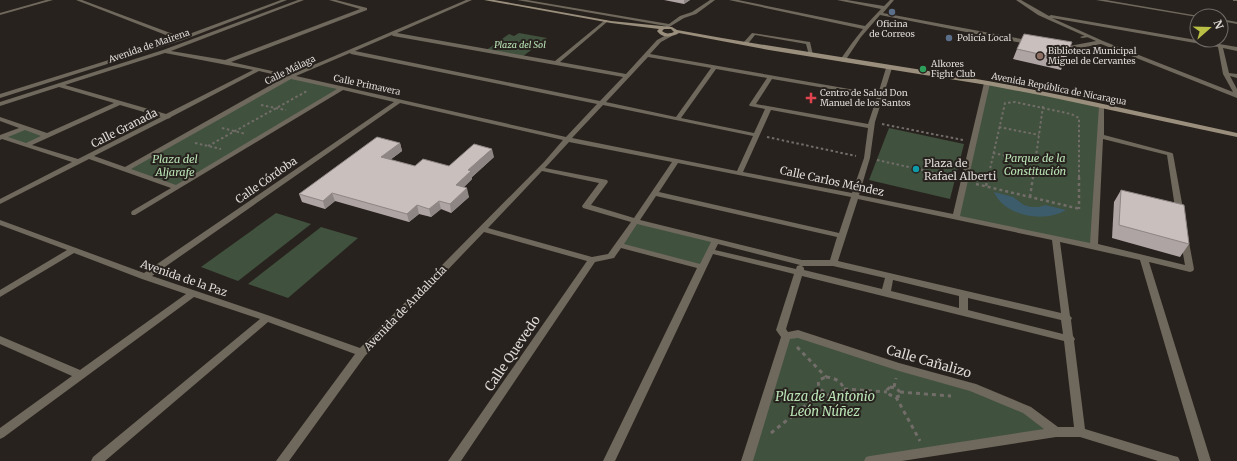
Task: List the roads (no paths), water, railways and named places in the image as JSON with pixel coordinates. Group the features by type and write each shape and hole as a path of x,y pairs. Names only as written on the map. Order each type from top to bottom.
{"street":[{"path":"0,14 51,0"},
{"path":"78,0 180,39"},
{"path":"0,96 180,39 285,0"},
{"name":"Avenida de Mairena","path":"0,104 165,51 302,0"},
{"path":"225,62 365,9 331,0"},
{"name":"Calle Málaga","path":"125,170 290,77 470,0"},
{"path":"486,0 621,25 663,29 689,16 713,0"},
{"path":"519,0 663,29"},
{"path":"534,3 541,0"},
{"path":"731,0 867,28"},
{"path":"839,0 885,8"},
{"path":"843,60 847,52 892,0"},
{"path":"1018,0 1040,14 1085,36 1237,96"},
{"path":"1098,0 1189,15"},
{"path":"880,14 1041,44"},
{"path":"1040,14 1189,40"},
{"name":"Avenida de Andalucía","path":"283,460 362,353 483,228 566,139 603,103 660,41 674,32 689,16"},
{"path":"556,63 605,21"},
{"path":"660,41 663,29"},
{"name":"Avenida República de Nicaragua","path":"663,29 745,44 987,83 1237,135"},
{"path":"393,34 628,76"},
{"path":"1056,47 1064,49 1101,42"},
{"path":"1220,48 1226,74 1237,96"},
{"name":"Calle Primavera","path":"165,51 225,62 341,90 400,101 566,139"},
{"path":"351,52 757,135"},
{"path":"647,55 880,96"},
{"path":"678,118 715,67"},
{"path":"833,263 867,158 872,124 889,68"},
{"name":"Calle Granada","path":"0,202 257,70"},
{"path":"1226,74 1237,76"},
{"path":"770,77 752,105 872,124"},
{"path":"956,218 966,181 987,83"},
{"path":"58,85 168,116"},
{"path":"135,213 341,90"},
{"name":"Calle Córdoba","path":"145,278 400,101"},
{"path":"26,145 119,103"},
{"path":"1094,246 1102,106"},
{"path":"740,173 769,108"},
{"path":"0,119 48,136"},
{"path":"1,138 24,128"},
{"name":"Calle Carlos Méndez","path":"566,139 855,196 1094,246 1190,269 1170,154 1100,136"},
{"path":"1,138 80,162"},
{"path":"90,157 177,188"},
{"path":"483,228 592,260 611,256 620,245 676,161"},
{"path":"540,168 604,182 586,206 636,221 802,263 833,263 1067,318"},
{"path":"654,193 842,236"},
{"name":"Avenida de la Paz","path":"0,222 145,278 267,318 362,353"},
{"path":"1056,238 1070,339 1080,432"},
{"path":"609,461 702,267 716,241"},
{"path":"620,245 702,267"},
{"path":"0,294 73,250"},
{"path":"710,251 1070,339"},
{"path":"1144,259 1205,461"},
{"name":"Calle Quevedo","path":"454,461 592,260"},
{"path":"747,461 786,336 781,330 802,263"},
{"path":"886,293 890,276"},
{"path":"0,434 192,294"},
{"path":"963,312 964,294"},
{"path":"97,461 267,318"},
{"name":"Calle Cañalizo","path":"786,336 798,334 899,367 972,388 1027,410 1056,432"},
{"path":"0,340 80,375"},
{"path":"870,461 1056,432 1080,432 1174,461"}],"lane":[{"path":"745,44 754,34 774,37 808,43 811,55"},
{"path":"769,48 774,37"}],"water":[{"path":"994,192 1013,197 1024,205 1031,207 1045,205 1066,210 1047,216 1037,217 1026,215 1007,207 999,200"}],"place":[{"name":"Oficina de Correos","path":"892,12"},
{"name":"Policía Local","path":"949,38"},
{"name":"Biblioteca Municipal Miguel de Cervantes","path":"1040,56"},
{"name":"Alkores Fight Club","path":"923,69"},
{"name":"Centro de Salud Don Manuel de los Santos","path":"811,98"},
{"name":"Plaza de Rafael Alberti","path":"916,169"}],"park label":[{"name":"Plaza del Sol","path":"520,45"},
{"name":"Parque de la Constitución","path":"1035,164"},
{"name":"Plaza del Aljarafe","path":"175,165"},
{"name":"Plaza de Antonio León Núñez","path":"825,404"}]}
